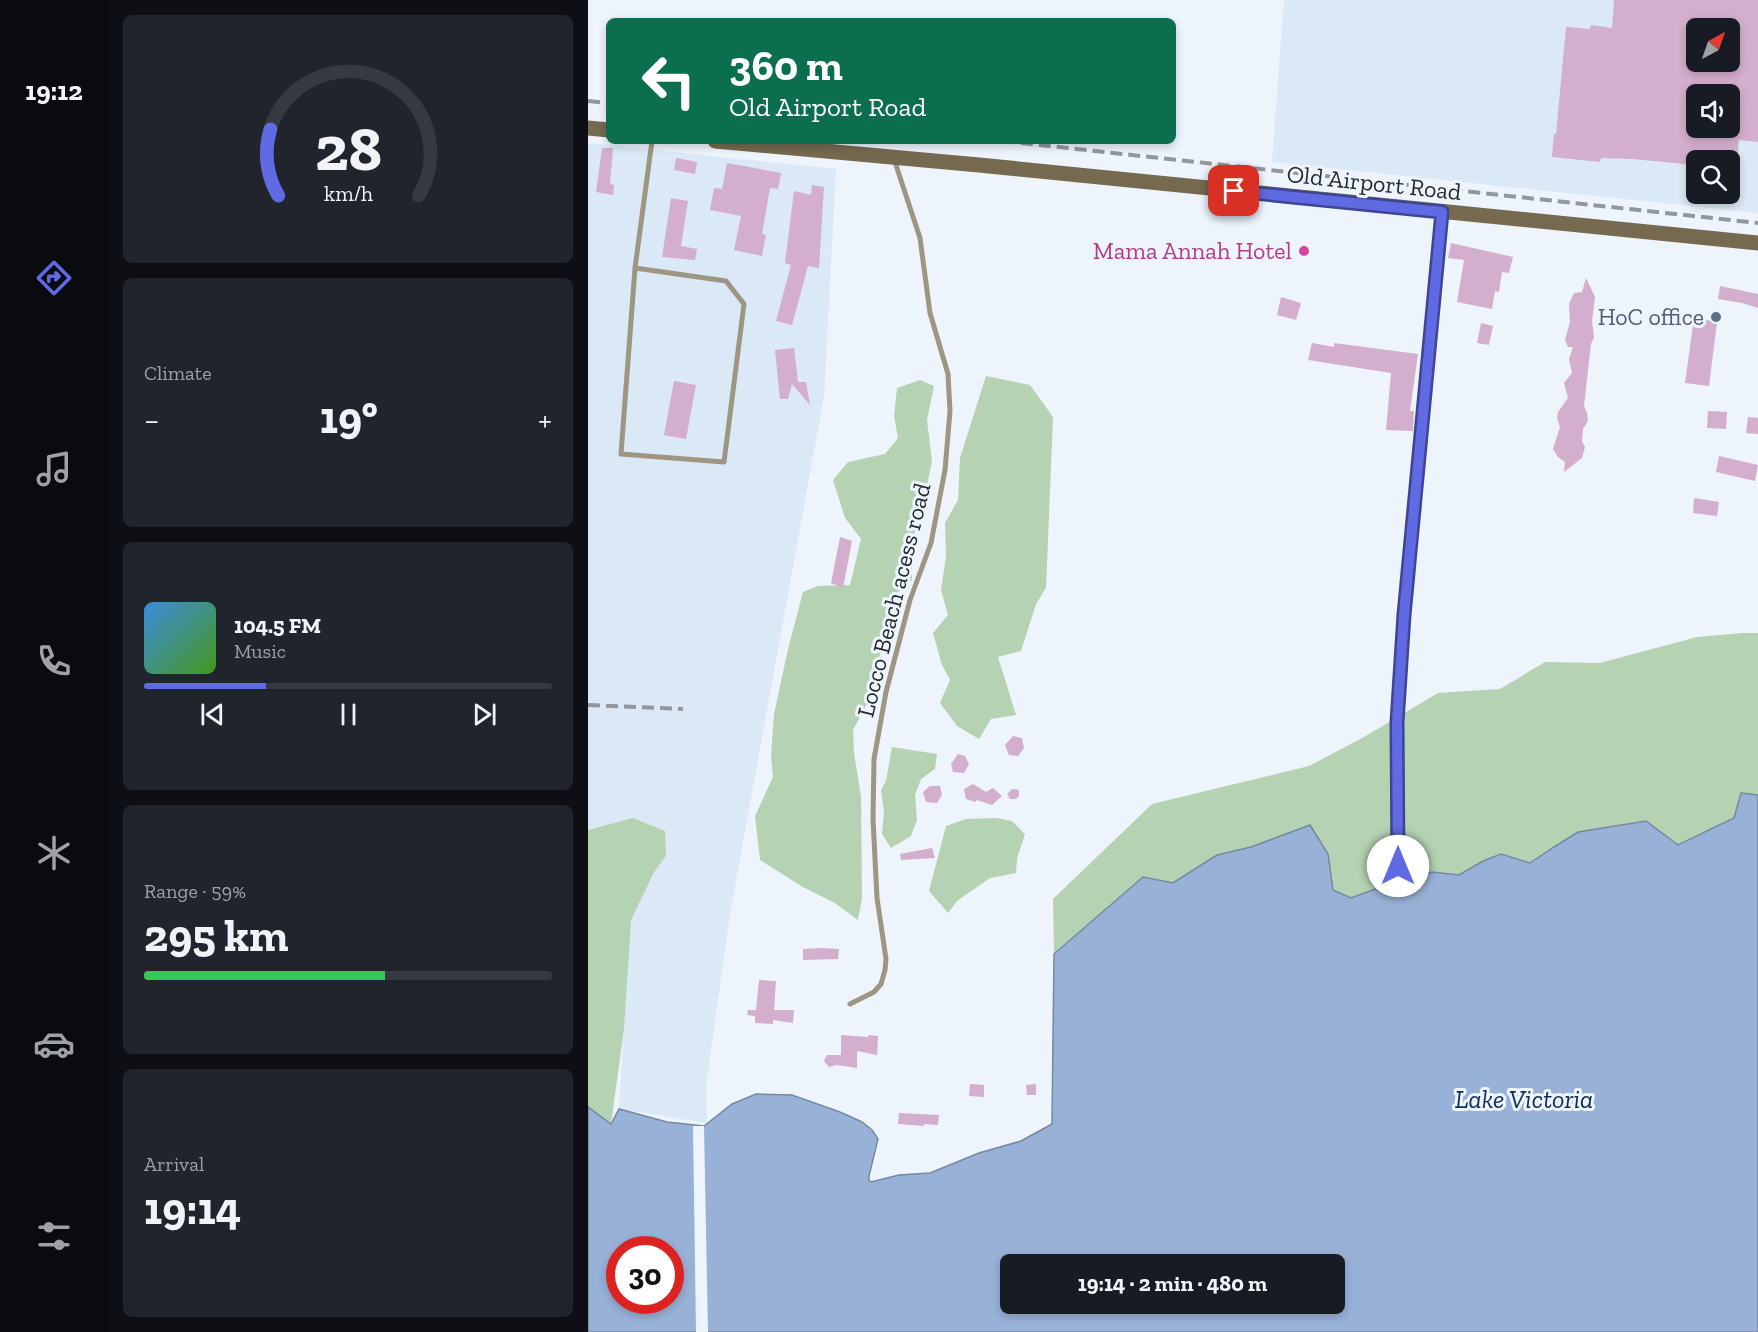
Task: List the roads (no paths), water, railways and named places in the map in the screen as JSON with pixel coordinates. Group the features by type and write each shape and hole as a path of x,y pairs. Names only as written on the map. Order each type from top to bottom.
{"main road":[{"path":"588,128 606,130"},
{"name":"Old Airport Road","path":"755,144 1758,243"}],"street":[{"path":"1398,866 1397,722 1404,615 1442,212"}],"lane":[{"path":"635,268 726,281 744,304 724,462 621,454 635,268 652,144"},
{"name":"Locco Beach acess road","path":"850,1004 874,992 881,984 885,970 886,959 877,898 873,819 874,759 886,692 907,612 932,543 945,470 950,411 948,375 930,313 920,238 893,158"}],"water":[{"name":"Lake Victoria","path":"1741,793 1758,795 1758,1332 588,1332 588,1107 611,1124 619,1109 667,1122 704,1126 732,1104 756,1094 792,1095 840,1112 862,1122 872,1130 878,1139 869,1176 871,1182 899,1175 930,1173 979,1153 1021,1141 1052,1124 1054,954 1143,877 1173,883 1217,855 1251,847 1310,825 1328,854 1333,890 1351,898 1400,880 1432,872 1459,875 1501,854 1530,863 1578,832 1646,821 1678,845 1734,818"}],"railway":[{"path":"588,101 606,103"},
{"path":"1031,144 1758,223"},
{"path":"588,705 683,709"}],"place":[{"name":"Mama Annah Hotel","path":"1304,251"},
{"name":"HoC office","path":"1716,317"}]}
